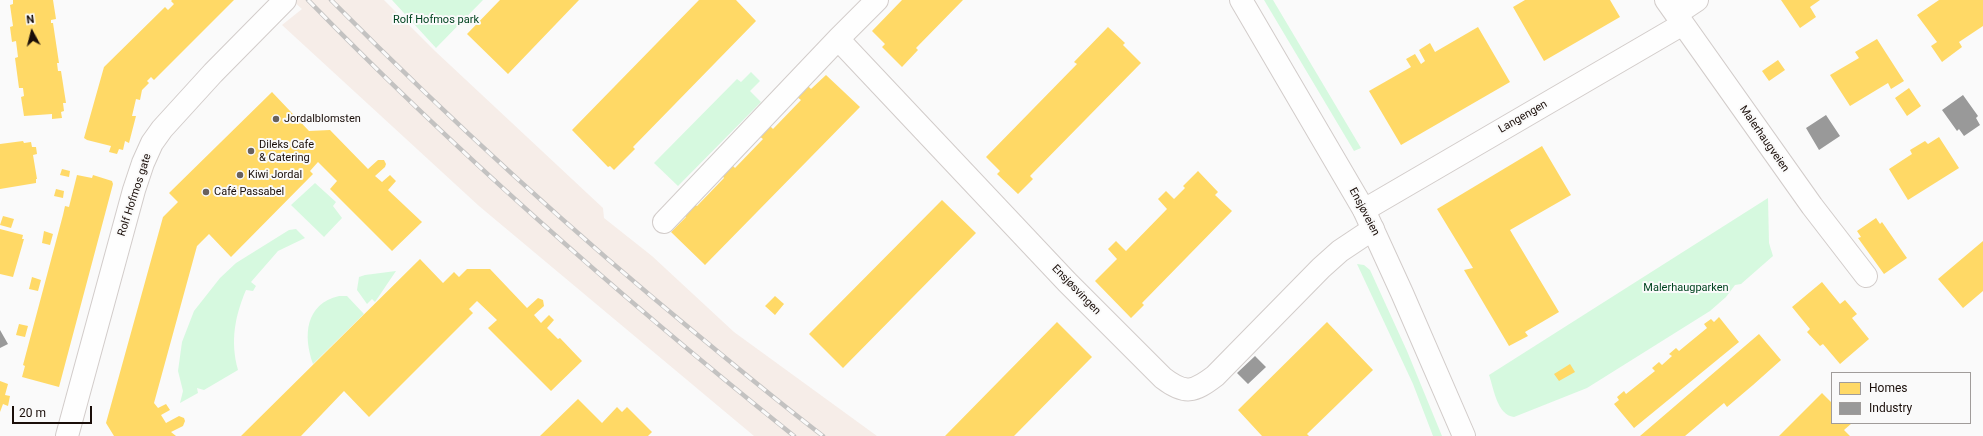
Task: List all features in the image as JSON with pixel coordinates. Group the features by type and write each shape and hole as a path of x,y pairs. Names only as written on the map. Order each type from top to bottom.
{"street":[{"name":"Rolf Hofmos gate","path":"67,436 134,190 143,163 152,143 212,73 285,0"},
{"path":"664,222 877,0"},
{"name":"Ensjøveien","path":"1241,0 1368,220 1464,436"},
{"name":"Langengen","path":"1368,220 1675,13 1697,0"},
{"name":"Malerhaugveien","path":"1675,13 1812,206 1866,276"},
{"name":"Ensjøsvingen","path":"838,39 1067,282 1163,378 1172,386 1184,391 1195,389 1216,376 1321,268 1340,251 1368,220"}],"shaded area":[{"path":"292,0 384,0 435,51 603,208 604,218 652,256 734,332 877,436 754,436 479,206 282,25 302,9"}],"green space":[{"name":"Rolf Hofmos park","path":"392,0 483,0 436,48"},
{"path":"1264,0 1273,0 1361,148 1354,151"},
{"path":"751,72 760,81 750,91 761,102 678,186 654,163 737,79 741,82"},
{"path":"315,183 336,202 333,206 342,218 324,237 291,205"},
{"name":"Malerhaugparken","path":"1768,198 1769,243 1773,256 1741,284 1735,285 1726,297 1710,311 1587,388 1514,417 1508,415 1500,407 1489,375"},
{"path":"296,229 305,238 278,251 251,282 256,286 253,291 246,290 239,309 234,339 234,349 238,370 204,390 197,388 198,393 180,403 183,391 178,371 182,342 194,311 220,278 236,263 289,230"},
{"path":"1357,264 1364,265 1370,270 1407,351 1442,436 1433,436 1413,384"},
{"path":"396,271 375,302 372,299 367,304 357,290 359,277"},
{"path":"339,296 347,296 364,314 313,364 308,343 308,332 313,314 319,306 328,300"}],"building: Homes":[{"path":"13,0 53,0 56,19 51,20 51,23 53,23 59,63 57,63 58,71 61,71 66,103 63,103 64,111 61,112 62,118 52,119 52,114 24,116 21,97 24,96 23,88 19,88 15,58 18,57 16,41 12,42 10,27 13,26 10,5 13,4"},
{"path":"234,0 154,80 151,77 147,81 149,83 142,90 140,100 136,99 132,116 136,116 129,143 125,141 123,150 119,149 117,154 109,152 111,146 84,138 104,67 165,7 168,10 174,4 171,1"},
{"path":"500,0 579,0 508,74 467,34"},
{"path":"699,0 736,0 756,21 633,147 635,149 614,170 610,166 608,167 572,130"},
{"path":"902,0 963,0 916,48 918,50 902,67 882,47 885,44 872,31"},
{"path":"1525,0 1610,0 1620,17 1544,61 1513,7"},
{"path":"1781,0 1820,0 1810,7 1816,17 1800,28"},
{"path":"1939,0 1983,0 1983,26 1959,42 1962,47 1942,62 1931,46 1937,42 1917,15"},
{"path":"1108,27 1125,43 1123,45 1141,63 1030,176 1033,179 1018,194 997,174 1000,171 986,157 1077,64 1074,62"},
{"path":"1478,27 1510,82 1401,145 1369,91 1411,67 1406,59 1415,54 1421,64 1425,61 1419,50 1430,43 1435,52"},
{"path":"1877,39 1904,81 1891,89 1888,83 1850,106 1830,75 1859,58 1855,52"},
{"path":"1778,60 1785,70 1769,81 1762,71"},
{"path":"826,75 860,107 705,265 671,232 686,217 683,214 693,203 697,206 724,178 721,174 731,164 735,168 763,139 759,136 769,125 773,129 801,100 797,97 808,86 811,89"},
{"path":"1909,88 1921,106 1907,116 1895,98"},
{"path":"272,92 309,131 330,130 368,169 378,160 384,160 386,164 385,167 375,176 382,182 390,175 396,181 388,190 422,222 392,251 330,189 337,181 318,162 310,171 313,174 231,257 209,234 197,246 154,403 158,408 166,404 170,410 161,415 166,423 179,416 184,418 185,421 183,426 171,432 176,436 114,436 106,423 163,217 178,202 169,193"},
{"path":"1939,137 1959,168 1908,200 1889,169 1912,154 1910,150 1925,141 1928,144"},
{"path":"23,141 24,143 31,142 32,147 36,147 37,154 33,155 37,179 36,183 0,189 0,144"},
{"path":"1542,146 1571,195 1510,230 1559,312 1525,332 1528,336 1509,346 1464,270 1473,268 1437,209"},
{"path":"62,169 70,171 69,177 60,175"},
{"path":"1198,171 1218,192 1215,195 1232,211 1142,303 1144,305 1131,318 1095,281 1117,259 1108,249 1116,241 1126,251 1167,209 1158,199 1166,191 1174,199 1185,188 1183,186"},
{"path":"77,175 92,178 93,175 112,181 113,184 59,387 22,377 25,366 23,365 65,206 69,207"},
{"path":"56,189 64,191 63,198 54,196"},
{"path":"942,200 976,233 843,368 809,334"},
{"path":"3,216 14,219 11,228 0,225"},
{"path":"1876,218 1880,224 1882,222 1907,258 1884,274 1858,238 1861,237 1857,231"},
{"path":"0,229 23,235 22,239 24,239 13,277 0,274"},
{"path":"44,231 53,234 50,245 42,243"},
{"path":"1983,241 1983,291 1963,308 1938,279"},
{"path":"420,259 443,283 454,272 459,277 467,269 490,269 527,308 538,298 543,300 544,306 534,315 541,323 549,315 554,320 547,328 558,339 560,338 582,361 551,391 488,328 497,320 477,301 469,309 473,313 369,417 344,391 301,436 241,436"},
{"path":"32,277 41,280 38,291 29,289"},
{"path":"1822,282 1840,304 1845,300 1857,314 1852,318 1869,339 1840,364 1823,344 1820,346 1807,332 1810,329 1792,307"},
{"path":"775,296 784,304 775,315 765,306"},
{"path":"1719,317 1739,342 1634,428 1614,404 1619,400 1617,397 1624,391 1626,394 1655,371 1652,368 1659,362 1662,365 1672,356 1669,354 1676,348 1679,351 1707,328 1704,324 1711,319 1714,322"},
{"path":"1057,322 1092,357 1014,436 945,436"},
{"path":"1327,322 1373,370 1307,434 1309,436 1262,436 1238,410"},
{"path":"19,324 28,326 25,337 16,335"},
{"path":"1759,334 1781,360 1753,385 1727,407 1724,403 1685,436 1640,436"},
{"path":"1570,364 1575,372 1559,381 1554,374"},
{"path":"0,381 8,384 5,395 10,396 8,406 3,404 0,412"},
{"path":"1822,393 1831,402 1831,424 1851,424 1844,430 1850,436 1779,436"},
{"path":"578,399 602,423 617,407 622,412 627,407 652,432 648,436 540,436"}],"building: Industry":[{"path":"1963,95 1978,116 1976,118 1980,125 1964,136 1959,129 1957,131 1942,110"},
{"path":"1826,115 1840,136 1819,150 1806,128"},
{"path":"0,330 8,344 0,348"},
{"path":"1255,356 1266,367 1248,384 1237,373"}],"railway":[{"path":"308,0 424,115 544,226 731,385 794,436"},
{"path":"331,0 420,88 557,215 651,296 823,436"}],"place":[{"name":"Jordalblomsten","path":"276,119"},
{"name":"Dileks Cafe & Catering","path":"251,151"},
{"name":"Kiwi Jordal","path":"240,175"},
{"name":"Café Passabel","path":"206,192"}]}
